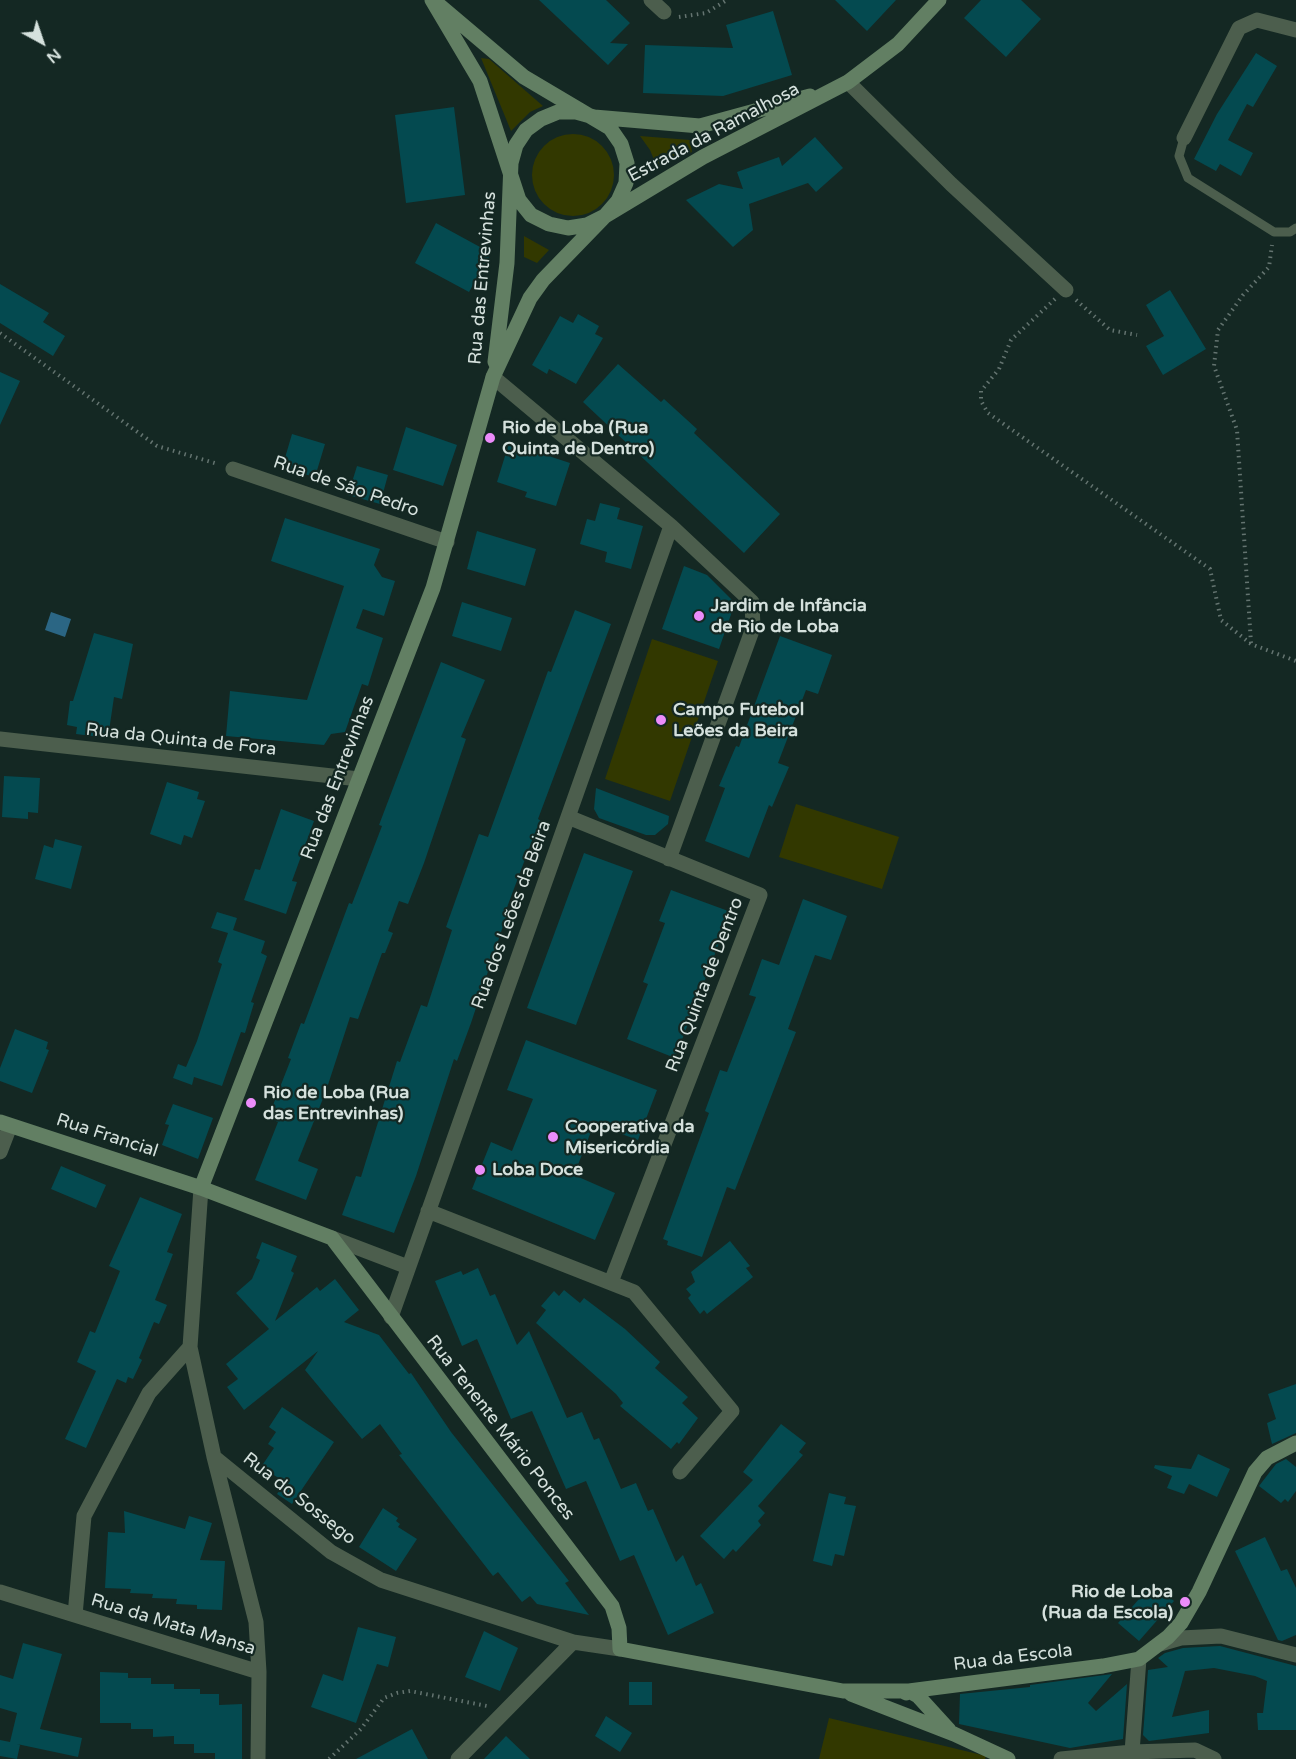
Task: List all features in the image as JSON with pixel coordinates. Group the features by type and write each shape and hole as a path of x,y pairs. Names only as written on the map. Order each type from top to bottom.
{"street":[{"path":"432,0 524,77 610,128 621,144 627,163 626,183 618,201 605,216 587,225 568,228 549,224 531,215 519,200 511,182 495,122 480,81 432,0"},
{"path":"651,0 664,12"},
{"name":"Estrada da Ramalhosa","path":"605,216 703,157 845,84 898,44 939,0"},
{"path":"1184,138 1239,28 1257,20 1296,30"},
{"path":"845,84 1066,290"},
{"name":"Estrada da Ramalhosa","path":"594,117 700,126 845,84"},
{"path":"511,182 511,163 516,145 526,130 540,119 558,112 576,112 594,117"},
{"name":"Rua das Entrevinhas","path":"494,377 507,263 511,182"},
{"name":"Rua das Entrevinhas","path":"201,1188 434,588 494,377 530,298 543,280 605,216"},
{"path":"494,377 671,526 752,602 753,628 669,860"},
{"name":"Rua de São Pedro","path":"233,469 447,542"},
{"name":"Rua dos Leões da Beira","path":"390,1317 671,526"},
{"name":"Rua da Quinta de Fora","path":"0,739 359,779"},
{"name":"Rua Quinta de Dentro","path":"568,817 760,896 611,1282"},
{"path":"1,1154 5,1124"},
{"name":"Rua Francial","path":"5,1124 201,1188"},
{"path":"201,1188 408,1267"},
{"name":"Rua do Sossego","path":"201,1188 190,1347 214,1457 331,1552 381,1580 573,1641 620,1648"},
{"path":"428,1211 634,1292 732,1411 680,1472"},
{"name":"Rua Tenente Mário Ponces","path":"332,1238 612,1606 620,1648"},
{"name":"Rua da Mata Mansa","path":"75,1615 84,1516 149,1393 190,1347"},
{"name":"Rua da Escola","path":"620,1648 843,1691 909,1691 1103,1666 1139,1659 1160,1644 1180,1623 1195,1599 1255,1472 1267,1458 1296,1443"},
{"path":"214,1457 256,1623 260,1672 258,1759"},
{"name":"Rua da Mata Mansa","path":"0,1592 260,1672"},
{"path":"1160,1644 1181,1638 1221,1636 1296,1655"},
{"path":"458,1759 573,1641"},
{"path":"1132,1752 1139,1659"},
{"path":"843,1691 954,1734 1008,1759"},
{"path":"907,1716 898,1709 896,1702 900,1695 909,1691 926,1703 954,1734"},
{"path":"1061,1759 1132,1752 1195,1750 1214,1759"}],"lane":[{"path":"1184,138 1179,156 1188,178 1274,232 1290,232 1296,228"}],"path":[{"path":"664,12 680,17 696,16 727,0"},
{"path":"1251,644 1237,430 1214,366 1218,330 1243,295 1269,267 1274,232"},
{"path":"1137,334 1110,330 1066,290 1011,340 999,369 981,391 981,401 988,413 1003,426 1210,569 1221,620 1251,644 1296,662"},
{"path":"0,333 157,446 233,469"},
{"path":"329,1759 361,1729 384,1698 397,1693 410,1691 506,1709"}],"green space":[{"path":"481,58 489,59 543,106 530,112 511,131"},
{"path":"573,134 589,137 602,146 611,159 614,175 611,191 602,204 589,213 573,216 557,213 544,204 535,191 532,175 535,159 544,146 557,137"},
{"path":"640,136 690,140 692,152 657,167 650,150"},
{"path":"524,236 549,250 537,263 524,257"},
{"name":"Campo Futebol Leões da Beira","path":"652,639 718,661 670,801 605,779"},
{"path":"796,804 899,837 882,889 779,857"},
{"path":"829,1718 986,1756 985,1759 819,1759"}],"water":[{"path":"51,612 71,619 65,637 45,630"}],"building":[{"path":"539,0 606,0 630,23 610,43 628,44 608,65"},
{"path":"835,0 896,0 867,31"},
{"path":"981,0 1021,0 1041,19 1006,57 964,18"},
{"path":"773,11 792,75 723,96 643,93 645,45 733,48 726,25"},
{"path":"1256,53 1277,66 1253,107 1247,104 1228,140 1253,153 1241,176 1220,164 1216,171 1194,159 1217,114"},
{"path":"454,107 465,195 406,203 395,115"},
{"path":"815,137 843,168 816,192 808,183 749,204 753,230 733,247 686,200 719,184 743,189 737,172 779,157 782,166"},
{"path":"436,223 491,253 469,292 415,263"},
{"path":"0,284 49,313 43,322 65,336 53,356 0,323"},
{"path":"1170,290 1206,349 1163,375 1146,346 1164,336 1146,305"},
{"path":"578,314 599,326 595,334 603,338 576,384 549,369 547,374 532,365 560,316 573,323"},
{"path":"618,364 661,402 664,399 697,429 694,433 780,514 744,553 583,402"},
{"path":"0,372 20,381 0,425"},
{"path":"406,427 457,445 443,486 393,470"},
{"path":"292,434 325,444 315,477 282,468"},
{"path":"509,443 570,463 556,506 525,497 527,492 497,482"},
{"path":"357,466 388,475 380,504 348,495"},
{"path":"600,503 620,508 617,519 643,526 631,569 605,562 607,552 580,544 587,519 595,521"},
{"path":"285,518 380,549 374,565 382,577 395,581 384,616 363,609 356,628 383,638 368,686 362,684 345,732 331,734 324,745 226,736 230,691 307,700 344,586 271,561"},
{"path":"477,531 536,549 525,586 467,569"},
{"name":"Jardim de Infância de Rio de Loba","path":"684,566 707,575 735,603 719,649 662,629"},
{"path":"462,602 512,618 501,651 452,636"},
{"path":"575,610 611,624 538,819 541,821 506,910 508,911 471,1023 457,1061 454,1059 416,1176 394,1233 342,1215 356,1176 361,1177 397,1061 400,1062 421,1005 427,1007 452,930 446,927 479,834 488,837 548,671 551,672"},
{"path":"94,633 133,644 122,699 114,697 108,738 76,734 77,727 67,725 70,701 73,701"},
{"path":"780,636 832,655 818,694 806,690 778,763 789,767 772,807 769,805 749,858 705,841 725,788 719,786 736,746 739,747"},
{"path":"441,662 485,680 461,737 466,739 424,863 408,904 399,901 388,931 393,933 385,953 382,953 358,1019 350,1017 326,1091 298,1161 318,1169 306,1200 255,1180 278,1122 268,1118 291,1059 288,1058 301,1023 304,1024 349,903 352,904 382,826 379,825"},
{"path":"4,776 40,778 38,813 28,812 28,819 2,817"},
{"path":"167,782 199,792 197,799 205,801 192,838 184,835 181,845 150,834"},
{"path":"596,788 669,816 668,824 655,835 646,835 599,818 594,809"},
{"path":"281,809 314,821 292,881 297,882 286,914 244,900 255,869 260,870"},
{"path":"55,839 82,846 71,889 35,879 44,845 53,848"},
{"path":"584,853 633,871 576,1025 527,1008"},
{"path":"671,890 731,912 675,1058 627,1039 648,984 643,982 665,923 659,921"},
{"path":"803,899 847,916 831,960 815,955 788,1029 796,1032 735,1190 727,1187 702,1257 667,1245 668,1241 663,1239 709,1113 705,1111 720,1070 727,1072 756,997 749,995 762,959 779,965"},
{"path":"217,912 237,918 233,930 265,941 261,953 267,956 251,1002 254,1003 245,1033 241,1032 222,1086 194,1077 192,1085 173,1078 178,1064 186,1067 197,1041 222,964 218,962 228,933 211,928"},
{"path":"15,1029 48,1042 46,1049 49,1050 32,1093 0,1081 0,1068"},
{"path":"526,1040 657,1090 638,1140 594,1124 574,1175 615,1193 595,1240 472,1189 491,1142 512,1151 533,1099 507,1090"},
{"path":"173,1104 213,1118 198,1159 162,1145 169,1125 165,1124"},
{"path":"61,1166 106,1185 96,1208 51,1189"},
{"path":"140,1197 182,1214 167,1252 173,1254 155,1300 167,1305 159,1324 154,1322 139,1358 142,1360 133,1379 128,1377 126,1383 117,1379 86,1448 65,1439 96,1371 77,1362 90,1331 95,1333 120,1271 109,1266"},
{"path":"730,1241 750,1266 746,1268 753,1277 707,1314 704,1310 700,1314 688,1298 691,1295 686,1289 695,1282 691,1272"},
{"path":"262,1242 297,1256 291,1271 294,1273 275,1321 317,1287 320,1291 335,1279 359,1310 344,1322 379,1335 409,1374 411,1373 451,1432 569,1581 565,1583 589,1615 537,1604 530,1596 522,1602 498,1572 493,1576 399,1455 402,1454 380,1424 362,1439 305,1370 318,1351 244,1410 227,1387 238,1379 226,1364 269,1329 236,1293 252,1279 260,1260 256,1258"},
{"path":"478,1268 490,1296 495,1294 517,1345 529,1331 567,1418 582,1412 594,1440 599,1438 621,1489 636,1483 648,1511 653,1509 676,1562 683,1555 696,1586 701,1583 714,1613 668,1635 634,1555 620,1561 586,1481 566,1489 532,1411 511,1419 477,1339 462,1346 435,1281 461,1271 463,1275"},
{"path":"564,1290 580,1303 584,1298 625,1329 660,1362 655,1368 688,1397 682,1403 698,1418 679,1444 677,1442 671,1449 620,1406 623,1403 616,1394 536,1323 546,1310 541,1306 554,1291 559,1296"},
{"path":"1296,1384 1296,1433 1272,1444 1267,1423 1276,1419 1268,1394"},
{"path":"282,1407 334,1442 292,1504 277,1494 285,1482 261,1467 274,1448 268,1444 276,1432 269,1427"},
{"path":"781,1424 806,1443 799,1452 803,1455 758,1506 765,1513 758,1521 761,1525 736,1552 733,1549 724,1559 700,1536 753,1480 743,1472"},
{"path":"1198,1454 1230,1469 1217,1497 1189,1484 1184,1494 1167,1488 1172,1476 1154,1468 1155,1465 1191,1469"},
{"path":"1286,1459 1296,1467 1296,1491 1288,1502 1285,1499 1281,1503 1259,1486 1276,1464"},
{"path":"829,1493 846,1497 844,1504 856,1506 844,1556 835,1554 832,1566 813,1561"},
{"path":"383,1508 398,1518 396,1521 400,1524 398,1527 417,1539 396,1571 359,1547"},
{"path":"124,1511 185,1529 189,1516 212,1523 200,1560 225,1561 222,1610 197,1609 197,1605 176,1604 177,1599 152,1598 153,1594 130,1593 131,1589 105,1588 108,1532 125,1533"},
{"path":"1265,1537 1281,1571 1287,1569 1296,1588 1296,1635 1282,1641 1278,1640 1235,1551"},
{"path":"1153,1583 1174,1601 1139,1641 1118,1623"},
{"path":"358,1627 396,1637 388,1667 377,1664 356,1723 311,1707 323,1674 343,1681"},
{"path":"484,1631 518,1648 500,1691 465,1677"},
{"path":"23,1643 62,1654 40,1729 82,1738 78,1757 17,1744 20,1745 17,1759 0,1756 0,1740 10,1742 17,1713 0,1708 0,1675 13,1679"},
{"path":"1220,1646 1296,1666 1296,1730 1258,1730 1257,1713 1263,1713 1267,1681 1255,1676 1214,1668 1185,1671 1172,1717 1209,1710 1209,1733 1149,1741 1143,1735 1148,1670 1168,1667 1158,1658 1165,1653 1183,1648"},
{"path":"100,1672 128,1673 128,1678 151,1678 151,1684 174,1684 174,1689 200,1689 200,1694 219,1694 219,1705 242,1704 242,1759 215,1759 215,1753 194,1753 194,1744 174,1744 174,1736 153,1737 153,1729 131,1729 131,1723 100,1723"},
{"path":"1112,1674 1088,1703 1096,1711 1127,1684 1123,1739 1070,1748 959,1724 960,1694 1030,1687 1030,1685"},
{"path":"629,1682 652,1682 652,1705 629,1705"},
{"path":"606,1716 632,1733 620,1752 595,1736"},
{"path":"412,1729 428,1759 356,1759"},
{"path":"506,1736 530,1759 484,1759"}],"place":[{"name":"Rio de Loba (Rua Quinta de Dentro)","path":"490,438"},
{"name":"Jardim de Infância de Rio de Loba","path":"699,616"},
{"name":"Campo Futebol Leões da Beira","path":"661,720"},
{"name":"Rio de Loba (Rua das Entrevinhas)","path":"251,1103"},
{"name":"Cooperativa da Misericórdia","path":"553,1137"},
{"name":"Loba Doce","path":"480,1170"},
{"name":"Rio de Loba (Rua da Escola)","path":"1185,1602"}]}
